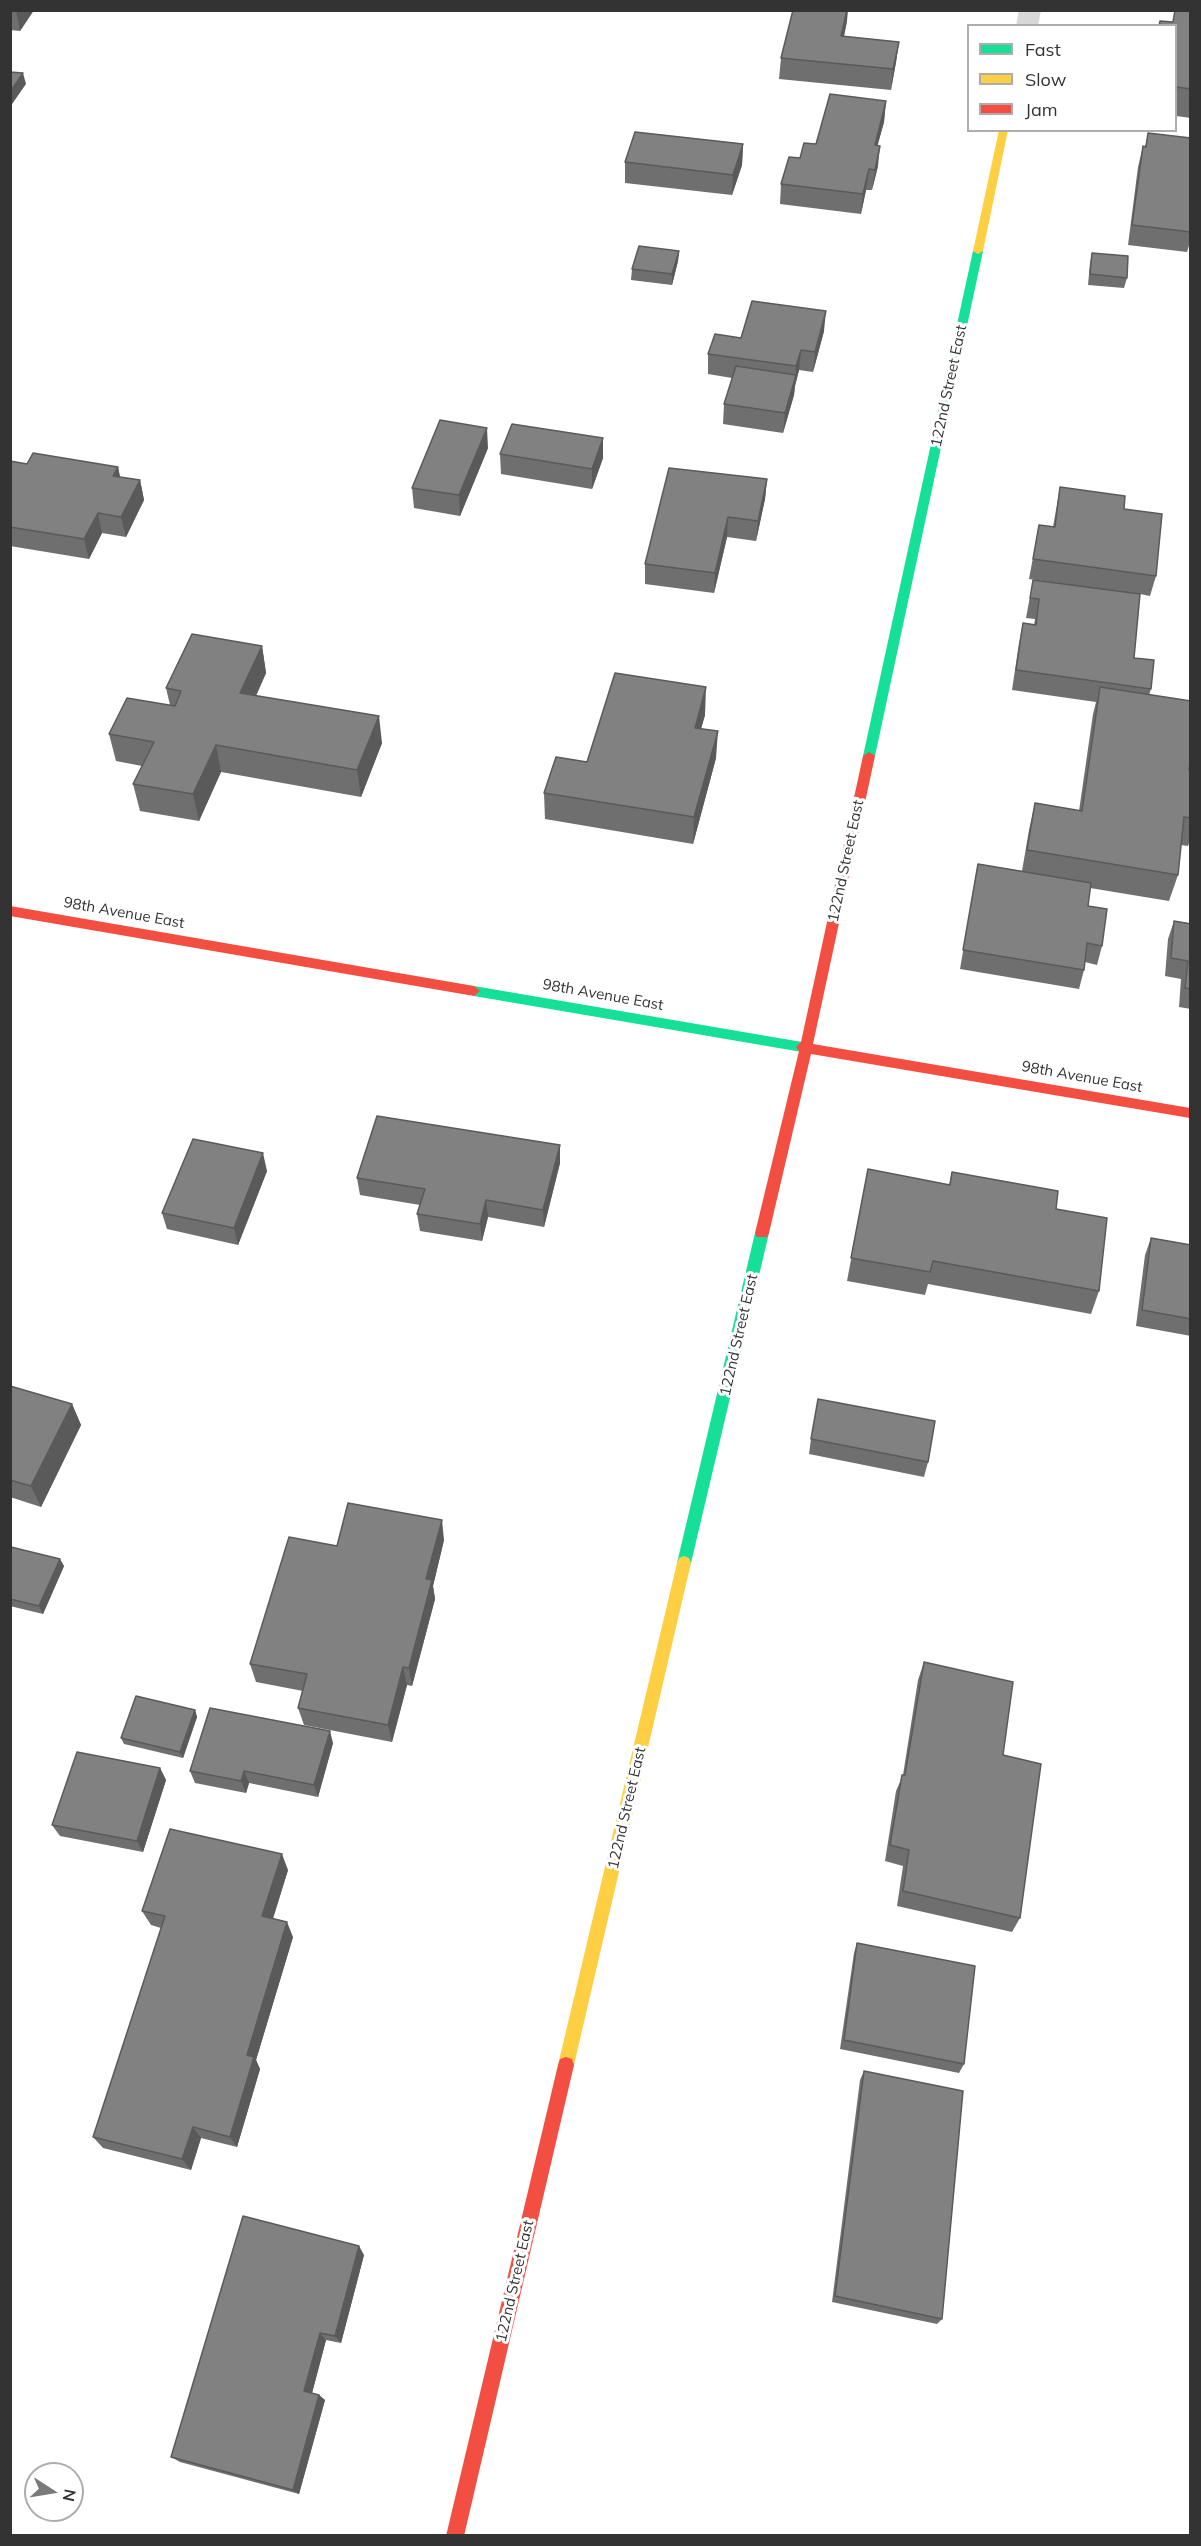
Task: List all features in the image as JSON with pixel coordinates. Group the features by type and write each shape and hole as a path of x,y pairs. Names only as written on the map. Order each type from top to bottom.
{"street":[{"name":"122nd Street East","path":"455,2535 807,1047 1004,132"},
{"name":"98th Avenue East","path":"10,911 1191,1113"}],"building":[{"path":"793,10 847,10 841,36 899,42 893,69 781,58"},
{"path":"1175,10 1191,10 1191,89 1177,87 1177,24 1159,24 1160,21 1173,22"},
{"path":"10,72 23,73 10,92"},
{"path":"830,94 886,101 875,145 880,146 875,170 869,169 863,194 781,184 789,157 800,158 804,143 816,144"},
{"path":"635,132 743,144 733,175 625,162"},
{"path":"1148,133 1191,138 1191,232 1132,225 1143,146 1146,147"},
{"path":"639,246 679,251 672,274 632,269"},
{"path":"1092,253 1128,256 1127,278 1090,274"},
{"path":"752,301 826,311 815,352 801,350 796,366 708,354 715,334 741,338"},
{"path":"736,366 796,375 785,413 724,404"},
{"path":"440,420 487,428 459,495 412,488"},
{"path":"512,424 603,438 592,469 500,454"},
{"path":"33,453 118,467 113,476 140,480 121,517 98,513 84,539 10,527 10,461 27,464"},
{"path":"669,468 767,479 758,521 728,517 715,573 645,564"},
{"path":"1060,487 1125,496 1124,509 1162,514 1156,576 1033,559 1039,525 1055,527"},
{"path":"1033,580 1140,594 1134,658 1154,660 1151,689 1016,670 1023,623 1036,625 1039,599 1030,598"},
{"path":"192,634 262,646 240,693 379,716 357,770 216,745 193,794 133,784 154,742 109,734 127,698 175,706 181,691 166,688"},
{"path":"615,673 706,687 695,728 718,731 694,817 544,793 556,757 587,762"},
{"path":"1100,687 1191,701 1189,770 1191,771 1191,818 1184,817 1178,875 1027,850 1035,803 1082,811"},
{"path":"978,864 1091,883 1088,906 1107,909 1102,946 1087,943 1084,970 963,950"},
{"path":"1174,921 1191,924 1191,989 1185,988 1188,961 1171,958"},
{"path":"377,1116 560,1145 543,1210 486,1200 480,1224 417,1214 425,1189 357,1178"},
{"path":"193,1139 263,1153 234,1228 162,1213"},
{"path":"868,1169 950,1185 952,1172 1058,1191 1056,1209 1107,1218 1099,1291 933,1261 930,1272 851,1258"},
{"path":"1151,1238 1191,1245 1191,1319 1142,1310"},
{"path":"10,1386 72,1404 31,1486 10,1480"},
{"path":"818,1399 935,1421 928,1462 811,1439"},
{"path":"348,1503 442,1520 426,1579 432,1580 409,1668 403,1667 388,1725 298,1708 307,1674 250,1664 289,1537 337,1546"},
{"path":"11,1547 60,1559 39,1606 10,1599"},
{"path":"924,1662 1013,1682 1003,1755 1041,1764 1020,1918 903,1891 909,1850 890,1845 902,1775 905,1775"},
{"path":"136,1696 195,1710 180,1752 121,1738"},
{"path":"210,1708 330,1731 314,1785 244,1771 241,1781 190,1771"},
{"path":"77,1752 160,1768 137,1841 52,1825"},
{"path":"170,1829 282,1854 262,1916 287,1922 247,2055 254,2057 230,2137 193,2127 182,2159 93,2137 165,1916 142,1911"},
{"path":"857,1943 975,1966 964,2064 844,2040"},
{"path":"864,2071 963,2091 942,2319 835,2296"},
{"path":"243,2216 359,2246 335,2336 320,2333 304,2391 319,2395 293,2490 171,2457"}],"traffic: fast":[{"path":"869,756 978,251"},
{"path":"474,991 802,1047"},
{"path":"684,1563 762,1233"}],"traffic: slow":[{"path":"978,251 1004,132"},
{"path":"566,2065 684,1563"}],"traffic: jam":[{"path":"762,1233 806,1047 869,756"},
{"path":"10,911 474,991"},
{"path":"802,1047 1190,1113"},
{"path":"455,2536 566,2065"}]}
